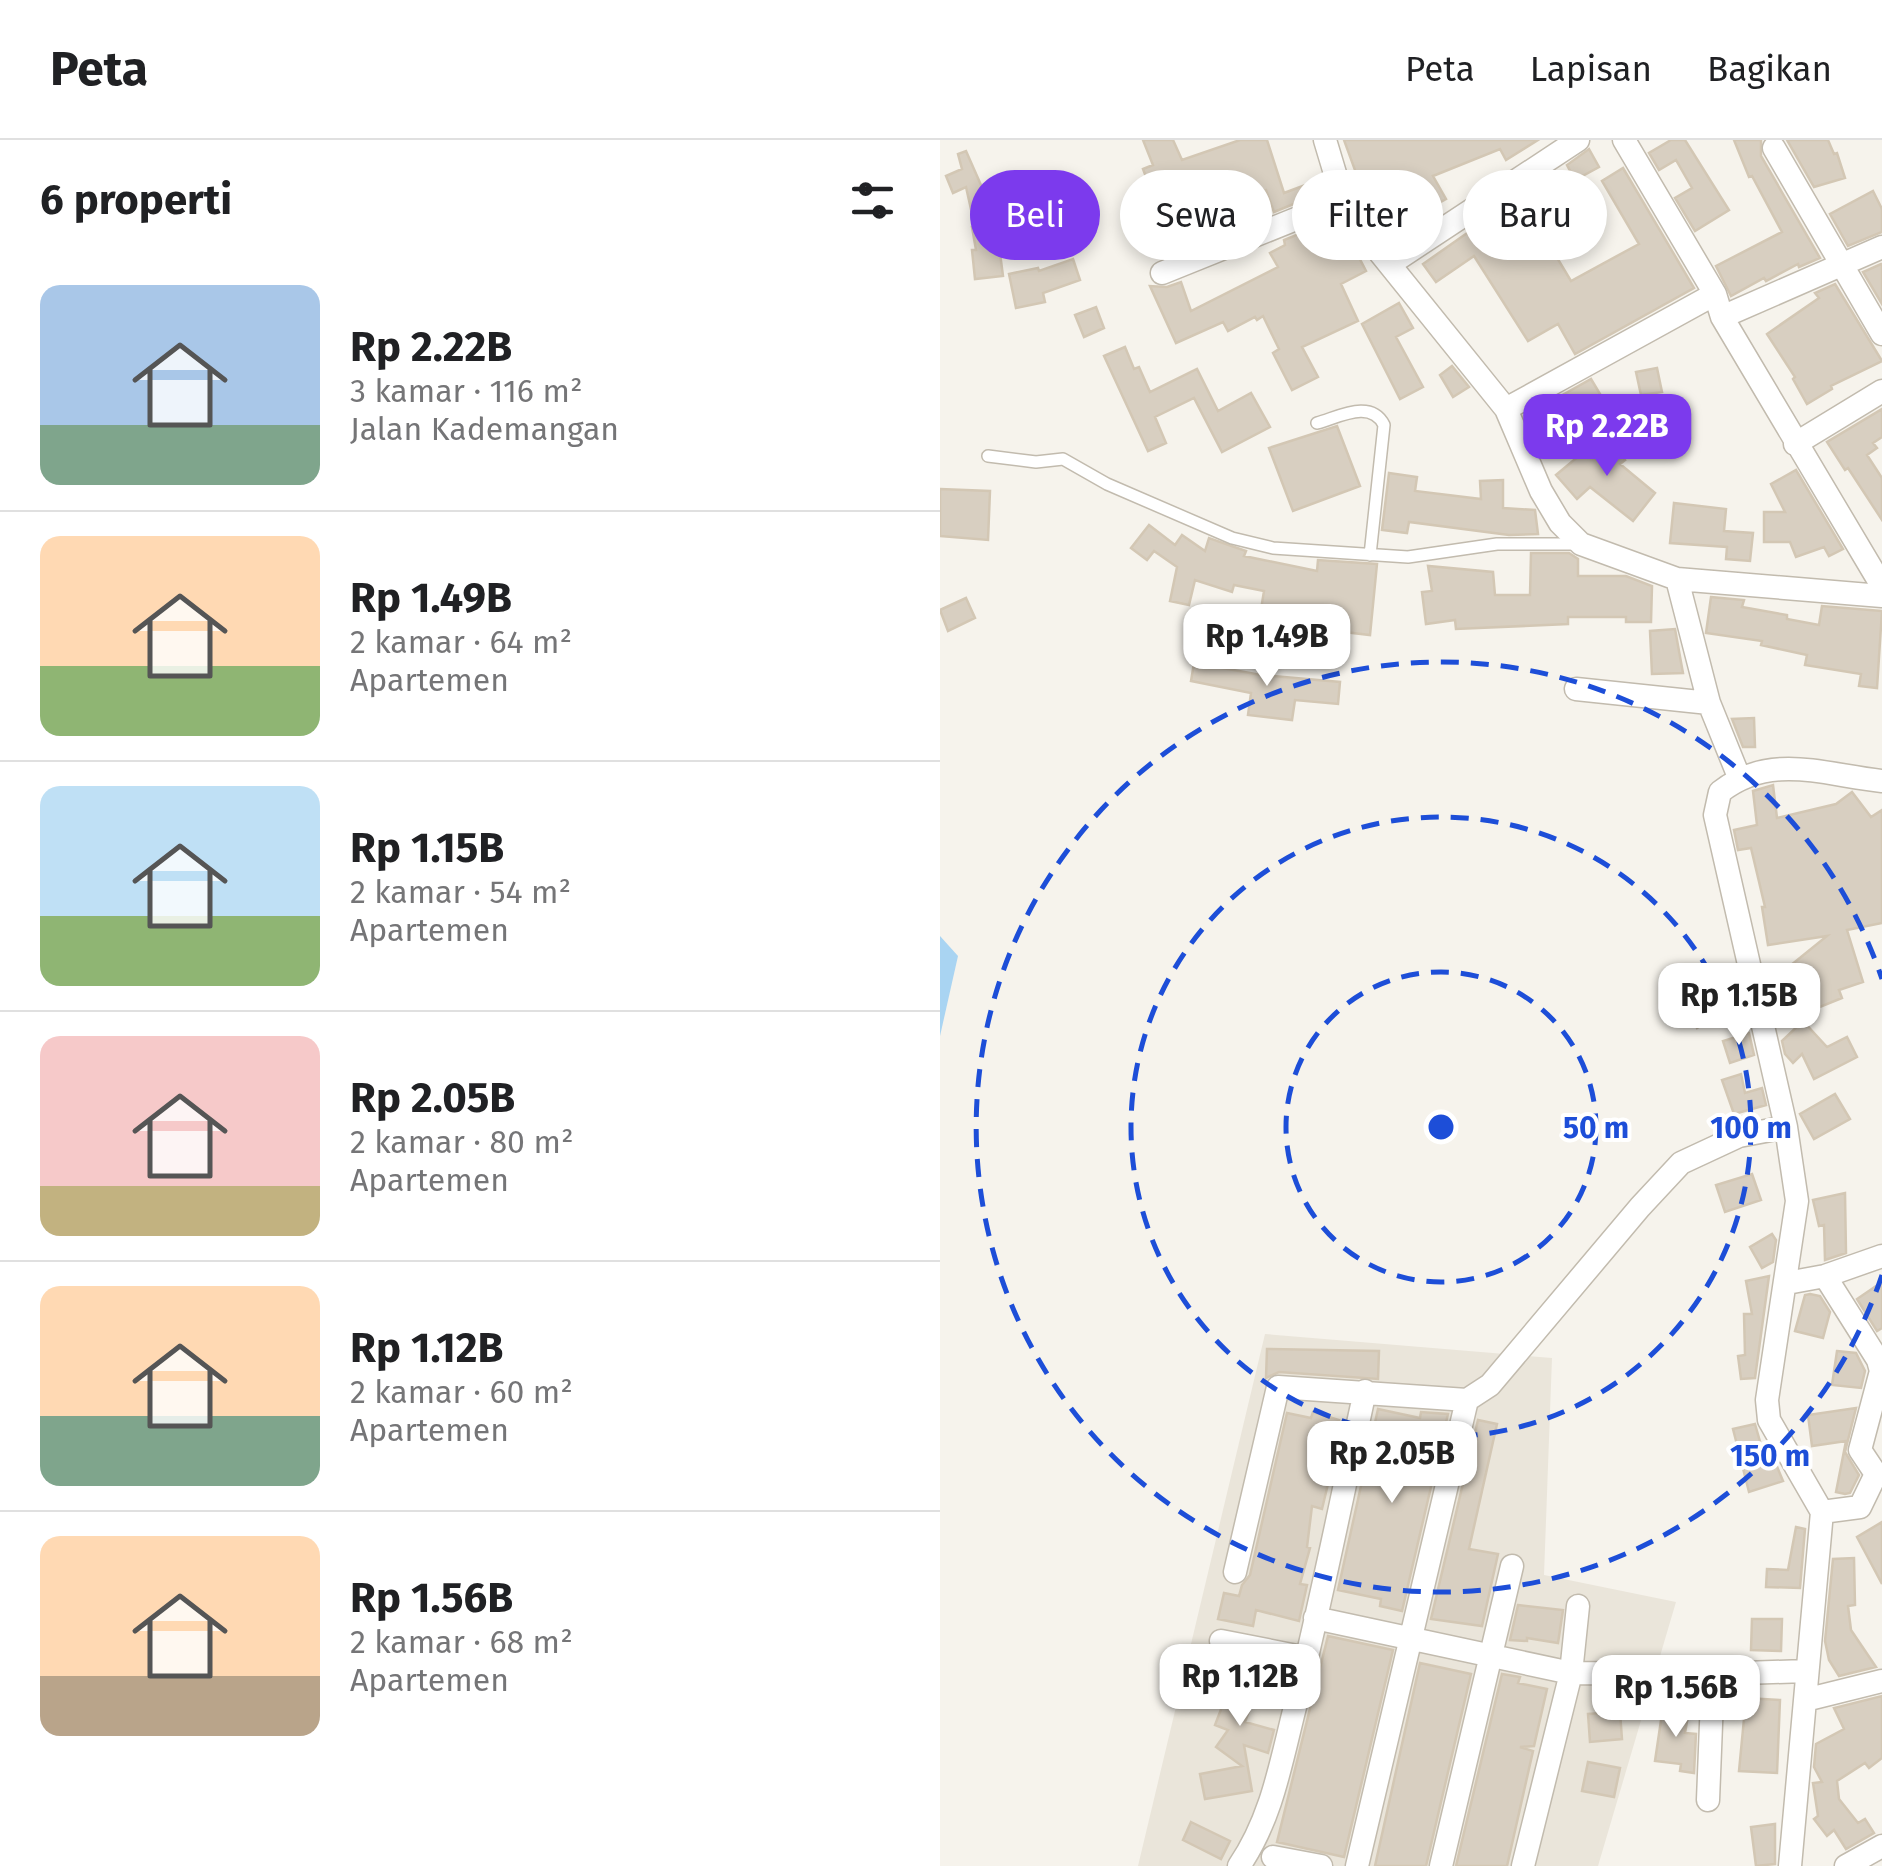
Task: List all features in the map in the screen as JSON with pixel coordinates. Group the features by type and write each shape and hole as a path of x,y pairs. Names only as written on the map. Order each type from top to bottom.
{"street":[{"path":"1325,140 1334,170"},
{"path":"1390,264 1578,140"},
{"path":"1653,140 1628,145 1715,294 1722,318 1882,586"},
{"path":"1774,148 1882,334"},
{"path":"1162,272 1292,220"},
{"path":"1722,318 1882,247"},
{"path":"1387,260 1506,409 1541,491 1560,524 1581,544 1677,579 1882,596"},
{"path":"1506,409 1715,294"},
{"path":"1795,444 1882,391"},
{"path":"1677,579 1709,703 1739,777"},
{"path":"1576,690 1709,703"},
{"path":"1790,1866 1822,1512 1768,1412 1797,1201 1786,1127 1715,815 1720,792 1739,777 1788,767 1882,781"},
{"path":"1236,1572 1278,1387 1467,1400 1490,1385 1681,1163 1739,1136 1786,1127"},
{"path":"1787,1283 1825,1276 1882,1256"},
{"path":"1822,1512 1860,1507 1876,1474 1860,1448 1881,1371 1878,1360 1825,1276"},
{"path":"1272,1856 1271,1798 1307,1658 1365,1391"},
{"path":"1358,1866 1467,1400"},
{"path":"1441,1866 1512,1566"},
{"path":"1523,1866 1571,1673 1578,1606"},
{"path":"1316,1618 1571,1673 1806,1671"},
{"path":"1221,1640 1307,1658"},
{"path":"1708,1800 1713,1674"},
{"path":"1804,1700 1882,1681"},
{"path":"1846,1866 1882,1846"},
{"path":"1239,1866 1272,1856 1321,1866"}],"lane":[{"path":"1317,422 1366,410 1381,418 1384,425 1370,555"},
{"path":"988,456 1036,462 1063,459 1107,484 1232,538 1272,548 1408,557 1498,544 1581,544"}],"shaded area":[{"path":"1265,1334 1552,1358 1544,1575 1676,1602 1598,1866 1138,1866"}],"water":[{"path":"940,936 958,956 940,1036"}],"building":[{"path":"1143,140 1173,140 1182,160 1240,140 1267,140 1284,193 1292,190 1292,205 1274,212 1272,170 1143,170 1153,165"},
{"path":"1344,140 1538,140 1506,160 1500,149 1443,172 1355,170"},
{"path":"1671,140 1685,140 1729,210 1695,231 1675,198 1692,188 1676,160 1659,170 1649,153"},
{"path":"1734,140 1761,140 1761,156 1820,258 1799,267 1798,264 1766,281 1764,278 1731,296 1716,266 1782,232 1752,176 1749,177"},
{"path":"1787,140 1828,140 1845,178 1814,187"},
{"path":"1589,149 1599,167 1570,170 1567,165"},
{"path":"966,151 974,170 970,170 970,205 966,187 953,193 946,176 962,169 958,154"},
{"path":"1623,168 1694,288 1575,354 1558,324 1528,341 1477,260 1558,260 1571,281 1639,244 1607,190 1607,178"},
{"path":"1873,191 1882,209 1882,232 1848,246 1830,214"},
{"path":"1463,236 1463,260 1468,260 1436,282 1423,264 1443,260 1443,250"},
{"path":"1292,237 1292,260 1360,260 1366,271 1341,284 1358,321 1302,347 1318,377 1292,390 1273,353 1279,349 1263,316 1228,331 1223,322 1176,343 1150,286 1167,287 1181,282 1191,311 1278,267 1272,252 1285,245 1284,240"},
{"path":"973,260 1001,260 1003,276 975,279"},
{"path":"1073,260 1080,280 1043,293 1045,302 1016,308 1009,274 1038,268 1039,271"},
{"path":"1882,265 1882,304 1863,272"},
{"path":"1835,284 1882,361 1831,386 1807,404 1767,334 1819,298 1815,293"},
{"path":"1399,303 1413,328 1396,337 1423,387 1400,399 1362,324"},
{"path":"1096,307 1104,328 1084,337 1075,315"},
{"path":"1125,347 1150,392 1197,369 1218,411 1251,393 1270,427 1222,452 1194,398 1155,417 1166,443 1148,451 1104,356"},
{"path":"1452,366 1469,387 1453,397 1440,375"},
{"path":"1657,368 1662,392 1641,395 1636,372"},
{"path":"1591,379 1615,419 1591,434 1578,412 1534,436 1525,416"},
{"path":"1882,409 1882,437 1873,443 1877,448 1867,455 1882,478 1882,520 1827,442"},
{"path":"1337,426 1360,486 1293,511 1269,448"},
{"path":"1603,436 1625,460 1620,464 1655,493 1633,521 1590,487 1577,499 1556,475"},
{"path":"1796,470 1843,549 1829,556 1824,547 1796,557 1790,542 1764,542 1764,512 1785,512 1771,484"},
{"path":"1389,473 1417,477 1415,491 1481,499 1480,481 1503,480 1503,508 1535,510 1538,534 1509,535 1409,522 1407,533 1382,530"},
{"path":"940,489 990,491 988,540 940,536"},
{"path":"1674,503 1726,509 1724,531 1753,533 1750,561 1726,559 1727,547 1670,543"},
{"path":"1149,525 1175,545 1182,535 1205,551 1209,538 1246,551 1244,556 1317,571 1318,560 1377,564 1370,635 1259,622 1264,591 1234,585 1232,592 1195,580 1189,605 1170,601 1177,567 1154,551 1147,560 1131,548"},
{"path":"1531,553 1569,553 1578,559 1578,576 1626,576 1652,586 1651,622 1626,622 1626,617 1568,617 1568,624 1456,629 1455,620 1426,624 1422,592 1432,591 1428,566 1493,572 1495,595 1530,595"},
{"path":"1711,597 1744,600 1742,607 1819,625 1822,606 1882,611 1877,688 1859,686 1861,674 1805,665 1807,655 1761,645 1762,641 1706,633"},
{"path":"966,598 975,618 948,631 940,610"},
{"path":"1675,629 1683,673 1652,674 1650,631"},
{"path":"1195,657 1218,661 1217,667 1261,675 1340,682 1338,704 1295,700 1292,720 1248,715 1251,693 1191,681"},
{"path":"1754,718 1755,747 1743,747 1732,719"},
{"path":"1773,785 1777,818 1836,804 1852,792 1871,817 1882,810 1882,923 1847,930 1863,982 1839,990 1842,998 1785,1021 1775,1009 1769,983 1827,936 1768,945 1765,907 1751,848 1738,850 1734,830 1757,825 1753,791"},
{"path":"1715,979 1731,1008 1697,1028 1680,999"},
{"path":"1803,1021 1827,1047 1847,1037 1857,1057 1814,1079 1802,1054 1793,1063 1785,1054 1782,1041"},
{"path":"1749,1033 1754,1055 1730,1063 1723,1041"},
{"path":"1741,1074 1745,1093 1762,1088 1766,1105 1734,1114 1722,1080"},
{"path":"1835,1094 1850,1119 1814,1139 1800,1114"},
{"path":"1752,1174 1761,1200 1725,1212 1716,1185"},
{"path":"1845,1193 1846,1253 1825,1260 1824,1225 1819,1226 1813,1200"},
{"path":"1772,1234 1776,1240 1773,1262 1762,1268 1750,1247"},
{"path":"1769,1276 1755,1378 1741,1379 1738,1356 1745,1355 1744,1314 1752,1314 1746,1281"},
{"path":"1882,1282 1882,1328 1877,1331 1857,1299"},
{"path":"1805,1295 1820,1296 1830,1312 1823,1338 1795,1331"},
{"path":"1267,1349 1379,1351 1378,1379 1279,1372 1266,1378"},
{"path":"1837,1351 1856,1353 1865,1371 1861,1388 1832,1385"},
{"path":"1856,1408 1845,1452 1859,1475 1850,1493 1845,1494 1836,1492 1846,1441 1812,1446 1808,1415"},
{"path":"1378,1409 1420,1418 1421,1412 1448,1414 1402,1611 1380,1606 1381,1599 1338,1590"},
{"path":"1313,1412 1339,1420 1324,1466 1332,1467 1322,1509 1312,1506 1307,1547 1310,1548 1300,1584 1307,1585 1299,1621 1256,1610 1253,1626 1218,1619 1224,1593 1239,1596 1250,1575 1287,1413 1311,1418"},
{"path":"1478,1420 1497,1424 1469,1549 1498,1554 1482,1626 1431,1619"},
{"path":"1755,1424 1765,1459 1773,1457 1783,1481 1749,1492 1733,1429"},
{"path":"1882,1522 1882,1584 1857,1537"},
{"path":"1796,1527 1805,1529 1800,1588 1766,1587 1767,1569 1788,1570"},
{"path":"1854,1558 1855,1605 1848,1606 1851,1630 1876,1667 1839,1676 1829,1660 1825,1641 1833,1559"},
{"path":"1518,1605 1563,1610 1558,1643 1527,1638 1510,1640"},
{"path":"1752,1619 1782,1619 1781,1651 1751,1650"},
{"path":"1328,1636 1393,1650 1344,1857 1277,1842"},
{"path":"1228,1662 1282,1676 1276,1698 1256,1692 1245,1722 1274,1730 1268,1753 1244,1745 1252,1791 1205,1799 1200,1774 1242,1766 1216,1747 1228,1730 1215,1725 1230,1686 1222,1684"},
{"path":"1420,1663 1471,1674 1426,1866 1375,1866"},
{"path":"1502,1674 1520,1677 1518,1683 1547,1689 1534,1746 1520,1747 1533,1751 1507,1866 1456,1866"},
{"path":"1882,1696 1882,1758 1869,1768 1865,1763 1837,1781 1839,1799 1858,1823 1865,1819 1874,1833 1846,1849 1834,1830 1827,1836 1814,1819 1818,1816 1813,1783 1822,1782 1814,1767 1816,1744 1844,1729 1834,1708"},
{"path":"1746,1698 1780,1700 1777,1773 1739,1771"},
{"path":"1663,1707 1689,1710 1685,1733 1696,1734 1694,1773 1680,1771 1681,1764 1655,1761"},
{"path":"1620,1712 1622,1739 1590,1742 1588,1714"},
{"path":"1588,1762 1620,1768 1614,1797 1582,1791"},
{"path":"1191,1822 1230,1841 1221,1859 1183,1840"},
{"path":"1775,1824 1775,1864 1756,1866 1751,1827"}]}
